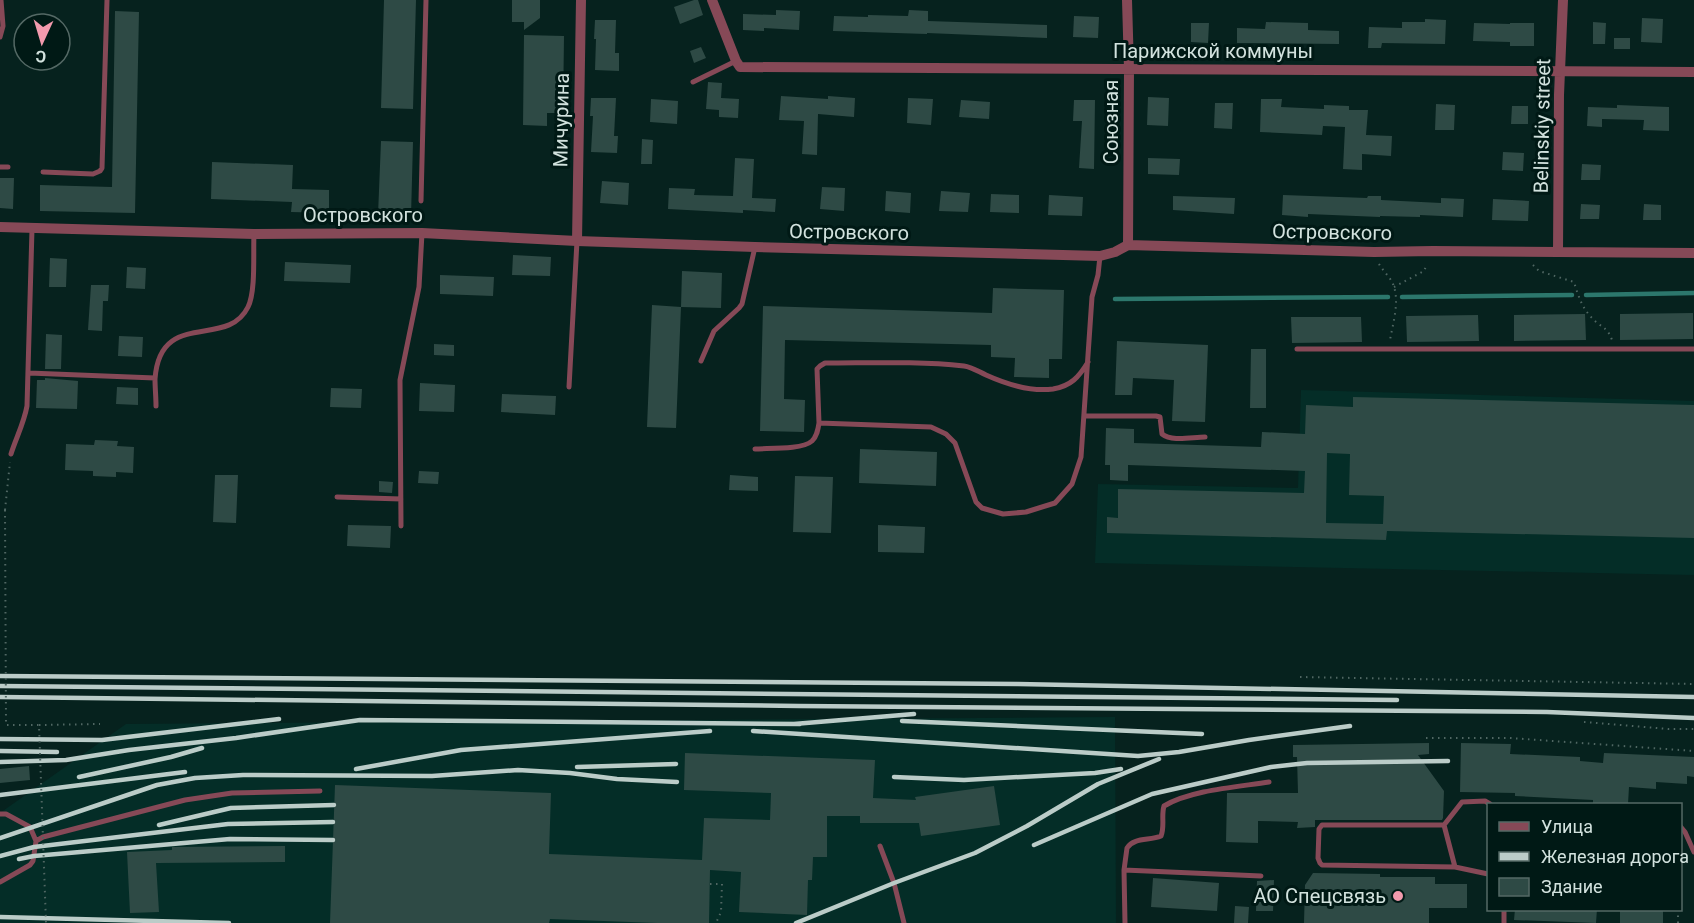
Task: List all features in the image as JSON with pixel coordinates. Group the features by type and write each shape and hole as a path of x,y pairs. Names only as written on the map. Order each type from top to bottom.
{"street":[{"name":"Мичурина","path":"577,241 582,0"},
{"path":"712,0 736,61"},
{"name":"Союзная","path":"1127,0 1128,245"},
{"name":"Belinskiy street","path":"1558,252 1563,0"},
{"name":"Парижской коммуны","path":"736,61 740,67 1694,72"},
{"name":"Островского","path":"0,226 254,234 422,233 755,248 1100,256 1128,245 1374,252 1694,253"}],"lane":[{"path":"0,37 3,26 1,0"},
{"path":"43,172 93,174 102,168 107,0"},
{"path":"421,201 426,0"},
{"path":"693,82 736,61"},
{"path":"0,167 8,167"},
{"path":"11,454 25,418 27,406 32,227"},
{"path":"400,526 400,380 419,287 422,233"},
{"path":"156,406 155,378 162,353 169,342 188,334 233,323 248,307 252,287 254,234"},
{"path":"569,387 577,241"},
{"path":"701,361 714,331 742,304 755,248"},
{"path":"819,423 931,427 956,443 976,502 982,508 1003,514 1026,512 1055,503 1066,493 1080,466 1092,297 1100,256"},
{"path":"1297,349 1694,349"},
{"path":"755,449 804,446 813,440 819,423 817,369 825,363 968,366 1016,386 1044,390 1056,389 1073,381 1079,377 1088,362"},
{"path":"29,373 155,378"},
{"path":"1084,416 1156,416 1160,417 1162,434 1165,437 1205,437"},
{"path":"337,497 401,499"},
{"path":"1125,923 1124,870 1128,845 1161,836 1163,809 1167,804 1193,795 1269,782"},
{"path":"36,841 43,837 185,800 232,793 320,791"},
{"path":"1444,825 1462,802 1485,801 1488,803"},
{"path":"0,814 6,814 30,827 36,841 33,861 30,865 0,882"},
{"path":"1444,825 1322,825 1318,831 1318,861 1326,865 1455,867 1487,874"},
{"path":"1444,825 1455,867"},
{"path":"1682,828 1694,852"},
{"path":"880,846 894,883 904,923"},
{"path":"1124,870 1261,876"}],"path":[{"path":"1394,287 1424,271 1433,251"},
{"path":"1374,252 1376,260 1393,282 1394,287 1396,303 1388,349"},
{"path":"1533,252 1532,260 1539,271 1574,282 1581,301 1592,319 1607,328 1614,349"},
{"path":"11,454 5,510 6,725 100,724"},
{"path":"1300,677 1694,684"},
{"path":"1584,722 1694,729"},
{"path":"39,725 45,923"},
{"path":"1426,738 1510,738 1694,751"},
{"path":"710,884 722,884 721,912 716,923"}],"shaded area":[{"path":"1301,390 1694,401 1694,575 1095,563 1098,484 1298,488"},
{"path":"1115,717 1116,923 0,923 0,813 126,724"}],"building":[{"path":"384,0 416,0 413,109 381,108"},
{"path":"512,0 540,0 540,18 524,30 524,22 512,22"},
{"path":"698,0 703,15 680,24 674,7"},
{"path":"776,10 800,11 799,30 764,28 764,31 743,30 743,14 776,15"},
{"path":"909,10 928,11 928,21 1047,25 1047,38 833,31 834,16 908,16"},
{"path":"115,11 139,12 135,213 40,211 40,185 112,187"},
{"path":"1074,16 1099,17 1098,38 1073,37"},
{"path":"1642,18 1663,19 1662,43 1641,42"},
{"path":"1425,19 1446,20 1445,44 1382,43 1381,48 1368,48 1369,27 1402,28 1402,22 1425,22"},
{"path":"595,20 616,20 615,53 619,53 619,71 595,70"},
{"path":"1266,22 1308,23 1308,30 1339,31 1339,44 1237,43 1237,28 1265,29"},
{"path":"1593,22 1606,23 1605,44 1593,44"},
{"path":"1191,23 1209,23 1208,43 1191,42"},
{"path":"1474,23 1534,23 1534,46 1510,46 1510,42 1473,41"},
{"path":"524,35 564,36 563,113 547,113 547,126 523,125"},
{"path":"1614,38 1630,38 1630,49 1614,49"},
{"path":"701,47 706,58 694,63 690,51"},
{"path":"708,82 722,83 721,98 739,99 738,118 719,117 719,110 706,109"},
{"path":"781,96 855,98 854,117 818,114 817,155 802,154 804,121 779,120"},
{"path":"1148,97 1169,98 1168,126 1147,125"},
{"path":"591,98 616,98 614,136 618,136 617,153 591,152 593,116 590,116"},
{"path":"908,98 933,99 931,125 907,123"},
{"path":"651,99 678,101 677,124 650,122"},
{"path":"1261,99 1282,99 1281,107 1324,109 1324,105 1349,106 1349,110 1368,110 1366,135 1392,136 1391,156 1362,154 1362,170 1343,169 1345,127 1323,126 1322,135 1260,132"},
{"path":"961,100 990,102 989,119 959,117"},
{"path":"1074,100 1095,100 1094,169 1079,168 1082,121 1073,121"},
{"path":"1215,103 1233,103 1232,129 1214,128"},
{"path":"1436,104 1455,105 1454,130 1435,130"},
{"path":"1617,105 1669,107 1669,131 1643,130 1644,120 1602,119 1602,127 1587,126 1588,107 1617,108"},
{"path":"1512,106 1528,106 1528,124 1511,124"},
{"path":"642,139 653,140 652,164 641,164"},
{"path":"381,141 413,142 411,216 378,215"},
{"path":"1503,152 1524,153 1523,171 1502,170"},
{"path":"735,158 754,159 752,198 776,199 775,212 743,210 743,213 668,209 669,188 695,189 694,195 733,196"},
{"path":"1148,158 1180,159 1179,175 1148,174"},
{"path":"212,162 293,165 292,189 329,190 329,213 291,212 292,202 211,199"},
{"path":"1582,164 1601,165 1600,180 1581,180"},
{"path":"0,178 14,178 13,209 0,208"},
{"path":"602,181 629,183 628,205 600,203"},
{"path":"822,187 845,188 844,211 820,209"},
{"path":"886,191 911,193 910,213 885,211"},
{"path":"941,191 970,193 968,212 939,211"},
{"path":"991,194 1019,195 1019,213 990,212"},
{"path":"1049,195 1083,197 1082,216 1048,215"},
{"path":"1283,195 1367,198 1368,196 1381,196 1381,200 1441,203 1441,198 1464,199 1463,217 1282,215"},
{"path":"1173,196 1235,198 1234,214 1173,210"},
{"path":"1493,199 1529,201 1528,221 1492,220"},
{"path":"1581,204 1600,205 1599,219 1580,219"},
{"path":"1644,204 1661,205 1661,220 1643,220"},
{"path":"513,255 551,257 550,276 512,275"},
{"path":"50,258 67,259 66,287 49,287"},
{"path":"285,262 351,265 350,283 284,281"},
{"path":"127,267 146,268 145,289 126,288"},
{"path":"682,271 722,273 721,308 681,307"},
{"path":"440,275 494,277 493,296 440,294"},
{"path":"91,285 109,285 108,301 103,301 102,331 88,330"},
{"path":"993,288 1064,290 1062,359 1049,359 1049,378 1014,377 1015,358 991,357 991,345 785,340 784,399 805,400 804,432 760,431 763,306 992,313"},
{"path":"652,305 681,307 676,428 647,427"},
{"path":"1693,313 1693,339 1620,340 1620,314"},
{"path":"1585,314 1586,340 1514,341 1514,315"},
{"path":"1478,315 1479,341 1407,342 1406,316"},
{"path":"1291,317 1361,317 1362,342 1292,343"},
{"path":"46,334 62,335 61,369 45,369"},
{"path":"119,336 143,337 142,357 118,356"},
{"path":"1117,341 1208,345 1205,422 1172,421 1174,380 1133,378 1132,395 1115,395"},
{"path":"434,344 454,345 454,356 434,355"},
{"path":"1251,349 1266,349 1266,408 1250,408"},
{"path":"45,378 78,381 77,409 36,408 37,380 45,380"},
{"path":"420,383 455,385 454,412 419,411"},
{"path":"117,387 138,388 138,405 116,404"},
{"path":"331,388 362,389 361,408 330,407"},
{"path":"502,394 556,396 555,415 501,412"},
{"path":"1353,397 1694,405 1694,538 1387,531 1386,540 1107,533 1107,517 1118,518 1118,489 1304,493 1305,471 1128,465 1128,481 1110,480 1110,465 1105,465 1106,428 1134,429 1134,443 1261,447 1262,432 1305,434 1306,405 1353,407","holes":["1327,453 1350,454 1349,495 1384,496 1383,524 1326,523"]},
{"path":"95,440 118,441 117,446 134,447 133,473 116,472 116,477 93,476 93,471 65,470 66,444 94,445"},
{"path":"860,449 937,452 936,486 859,483"},
{"path":"419,471 439,472 438,484 418,483"},
{"path":"215,475 238,475 236,523 213,522"},
{"path":"730,475 758,477 758,491 729,490"},
{"path":"795,476 833,477 831,533 793,532"},
{"path":"379,481 393,482 392,493 379,492"},
{"path":"348,525 391,526 390,548 347,546"},
{"path":"878,525 925,527 924,553 878,552"},
{"path":"1429,743 1429,754 1418,755 1444,791 1442,820 1315,820 1315,827 1297,828 1298,822 1258,821 1258,843 1226,842 1227,793 1298,793 1297,757 1293,757 1293,745"},
{"path":"1461,743 1511,744 1510,754 1580,757 1580,761 1603,763 1604,753 1694,757 1694,777 1687,776 1687,784 1656,782 1656,789 1629,787 1628,803 1593,803 1593,800 1515,796 1515,793 1460,792"},
{"path":"685,753 875,760 873,798 916,800 915,797 994,786 1000,825 921,836 919,823 860,823 860,816 827,816 827,857 813,857 812,880 808,880 807,915 739,912 741,872 710,870 709,923 550,919 549,923 330,923 335,785 551,793 549,854 702,860 704,818 770,820 771,793 684,790"},
{"path":"29,766 30,780 0,783 0,769"},
{"path":"285,846 285,862 156,863 159,912 130,913 127,852 172,850 172,847"},
{"name":"АО Спецсвязь","path":"1313,873 1380,874 1380,877 1435,877 1435,884 1467,884 1467,908 1429,908 1429,923 1304,923 1305,885"},
{"path":"1153,878 1219,883 1217,911 1151,907"},
{"path":"1274,880 1273,911 1256,911 1257,881"},
{"path":"1235,906 1249,907 1248,923 1234,923"},
{"path":"1515,911 1597,911 1596,923 1514,920"},
{"path":"1620,911 1663,911 1663,923 1620,923"}],"waterway":[{"path":"1586,295 1694,293"},
{"path":"1402,297 1572,295"},
{"path":"1115,299 1388,297"}],"railway":[{"path":"0,676 1018,684 1694,697"},
{"path":"0,686 1397,700"},
{"path":"0,697 1547,712 1694,718"},
{"path":"794,724 914,714"},
{"path":"0,739 102,740 279,719"},
{"path":"0,762 66,760 360,720 800,724"},
{"path":"902,721 1202,734"},
{"path":"753,731 1138,756 1350,726"},
{"path":"356,769 461,750 710,731"},
{"path":"79,777 202,748"},
{"path":"0,751 57,752"},
{"path":"796,923 975,853 1027,826 1098,784 1159,759"},
{"path":"1034,845 1152,794 1271,767 1307,763 1448,761"},
{"path":"577,767 676,764"},
{"path":"894,777 964,780 1095,773 1121,769"},
{"path":"0,838 157,785 195,778 243,775 432,776 518,770 677,782"},
{"path":"0,795 185,772"},
{"path":"159,825 231,808 334,805"},
{"path":"0,856 34,847 228,824 333,822"},
{"path":"19,859 230,839 333,840"},
{"path":"0,917 229,923"}],"place":[{"name":"АО Спецсвязь","path":"1398,896"}]}
